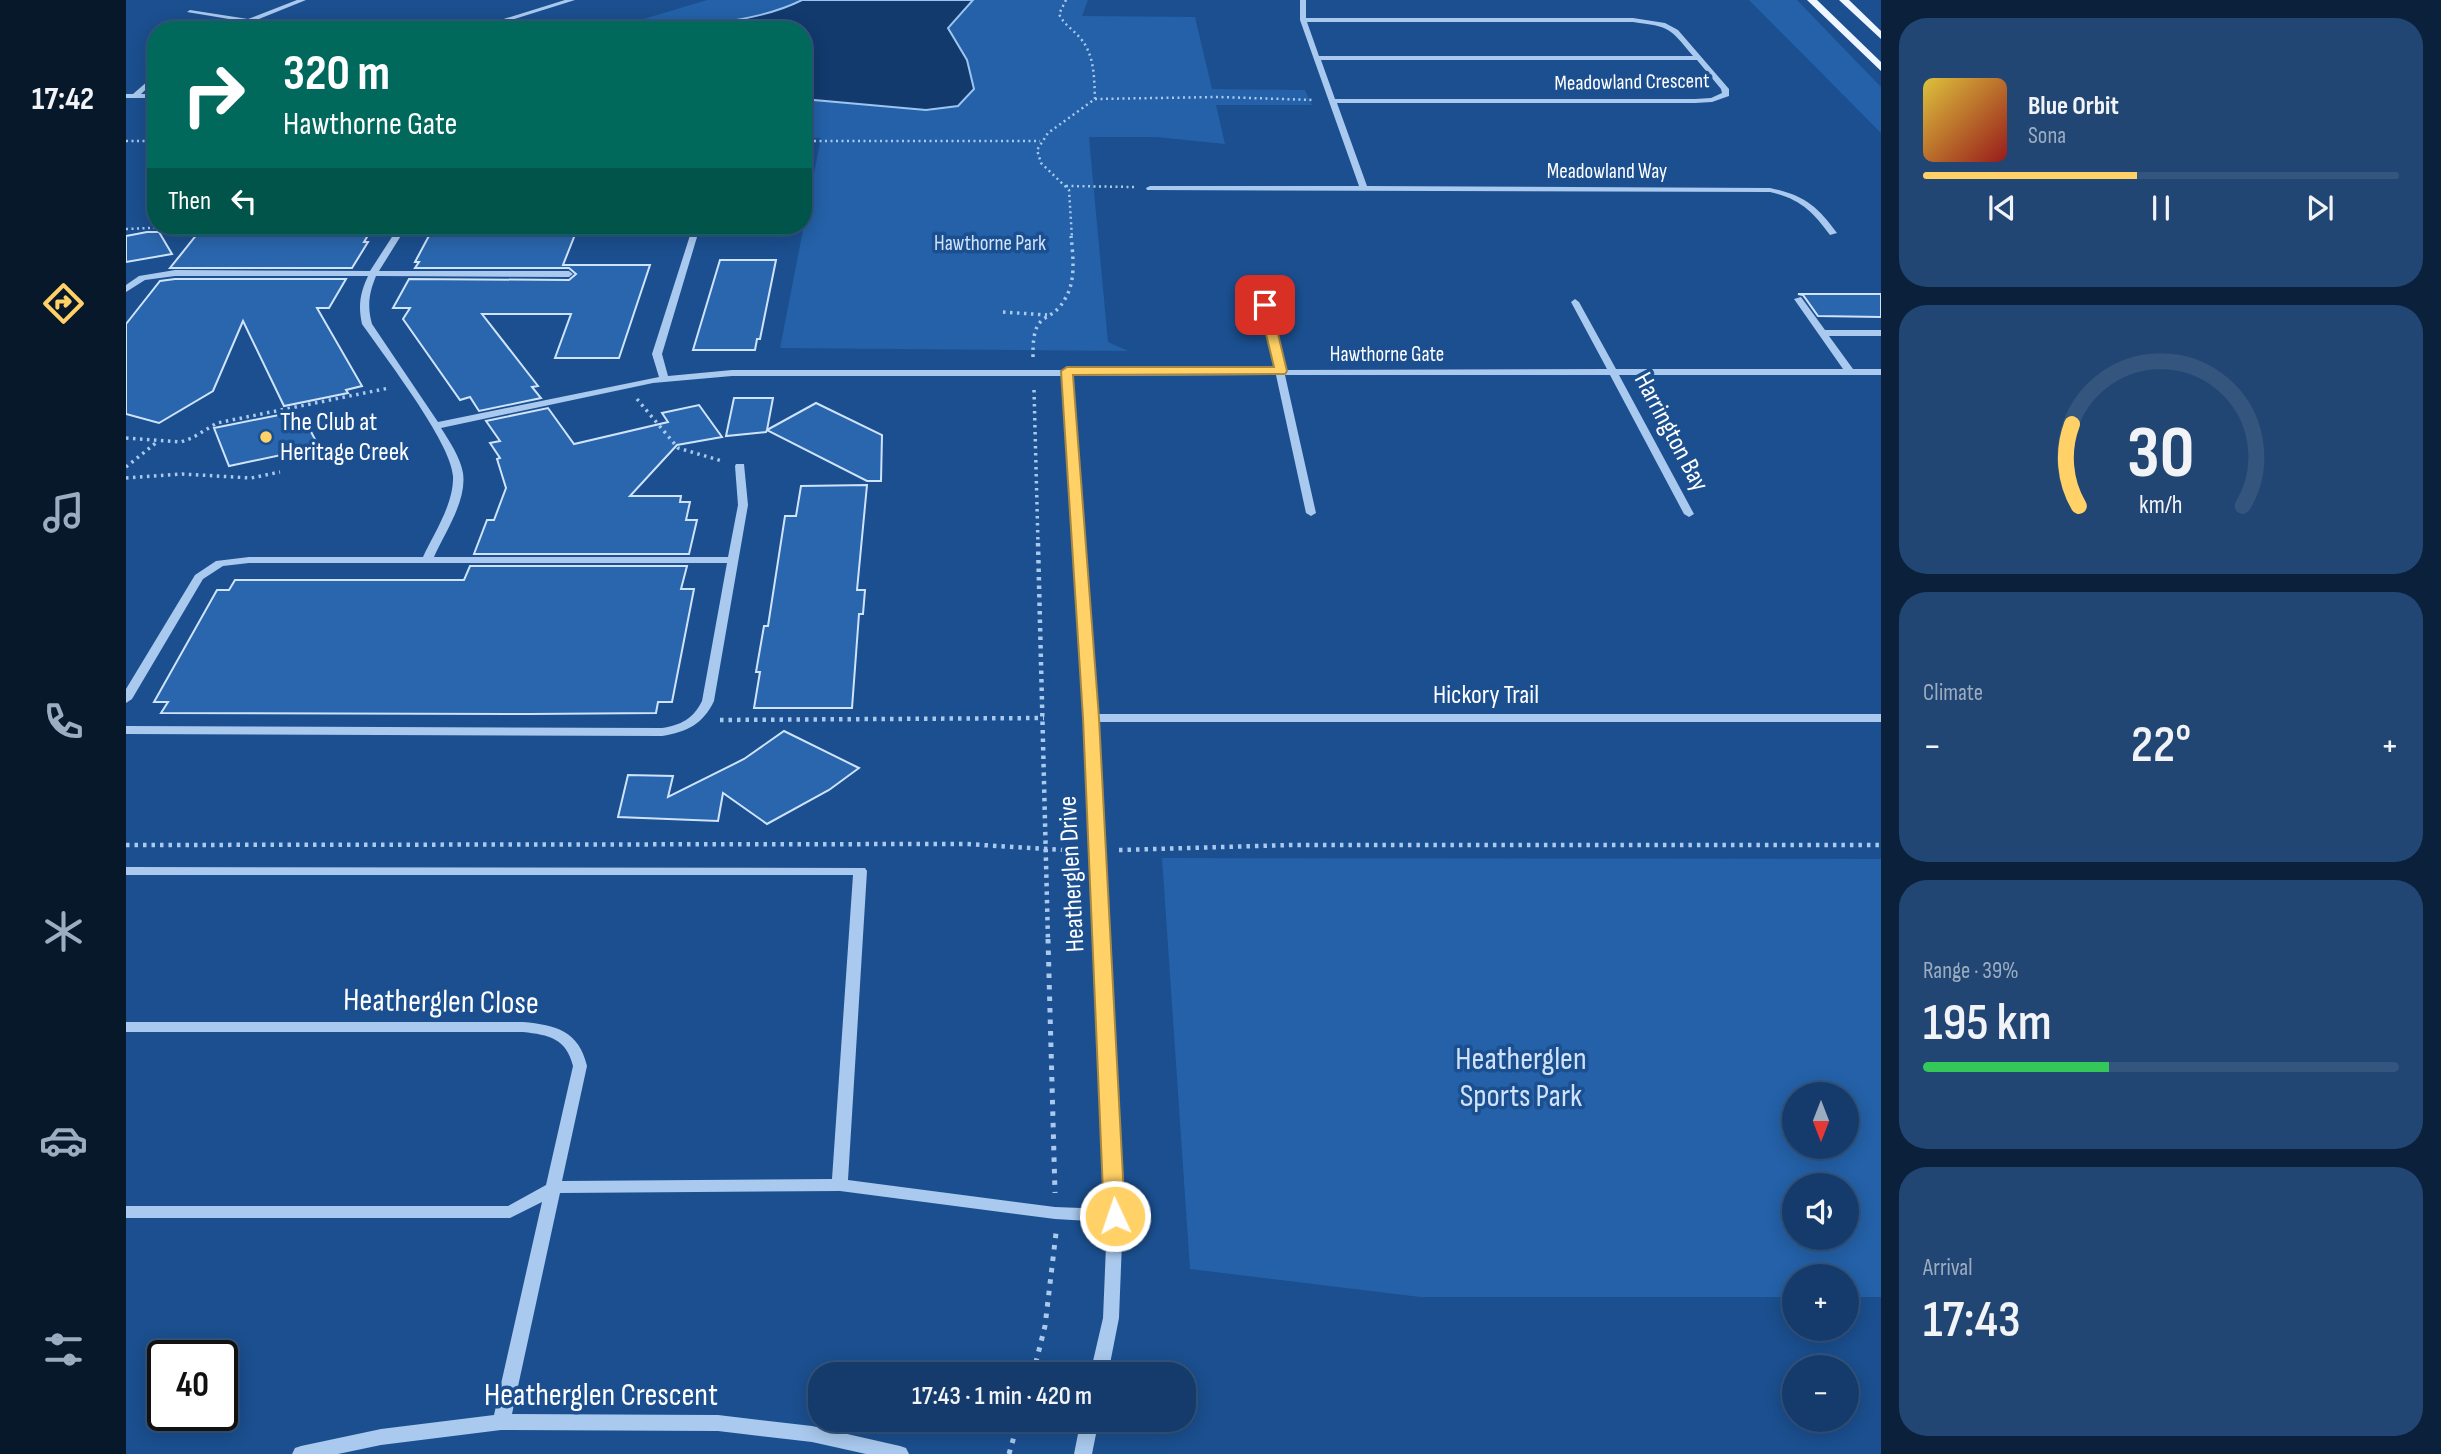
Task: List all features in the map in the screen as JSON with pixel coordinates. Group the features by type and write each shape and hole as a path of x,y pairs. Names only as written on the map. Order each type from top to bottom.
{"main road":[{"path":"1812,0 1881,68"},
{"path":"1844,0 1881,36"}],"street":[{"path":"190,12 245,20 303,0"},
{"path":"501,21 572,0"},
{"path":"1303,0 1304,20 1364,189"},
{"name":"Meadowland Crescent","path":"1304,20 1648,21 1663,24 1676,31 1726,89 1726,94 1721,97 1695,101 1333,101"},
{"path":"1317,58 1700,58"},
{"path":"130,96 147,82"},
{"name":"Meadowland Way","path":"1150,188 1770,190 1791,193 1804,199 1833,233"},
{"path":"398,235 363,300 363,316 453,455 458,475 454,496 427,560"},
{"path":"664,378 657,354 693,235"},
{"path":"126,289 142,278 175,273 569,274"},
{"path":"1798,299 1850,372"},
{"path":"1576,302 1613,371"},
{"path":"1265,305 1311,513"},
{"path":"1822,333 1881,334"},
{"name":"Heatherglen Drive","path":"1067,371 1091,718 1115,1216 1111,1318 1102,1362"},
{"name":"Harrington Bay","path":"1613,371 1689,514"},
{"name":"Hawthorne Gate","path":"435,426 664,378 732,373 1881,372"},
{"path":"126,730 662,732 691,725 708,701 743,505 740,466"},
{"path":"126,699 199,577 220,563 249,560 733,560"},
{"name":"Hickory Trail","path":"1091,718 1881,718"},
{"path":"126,871 860,871 840,1185"},
{"name":"Heatherglen Close","path":"126,1027 523,1027 555,1032 576,1048 580,1066 501,1422"},
{"path":"126,1212 510,1212 555,1187 840,1185 1055,1213 1115,1216"},
{"name":"Heatherglen Crescent","path":"301,1454 429,1429 501,1422 718,1423 812,1434 900,1454"},
{"path":"1083,1454 1087,1432"}],"path":[{"path":"1066,0 1059,14 1061,20 1079,37 1090,53 1095,99"},
{"path":"1033,353 1034,330 1069,294 1071,234 1069,190 1038,158 1036,150 1040,141 1095,99 1218,97 1333,101"},
{"path":"126,141 147,141"},
{"path":"812,141 1040,141"},
{"path":"1066,186 1150,188"},
{"path":"126,229 147,228"},
{"path":"1003,312 1048,315"},
{"path":"126,438 189,440 217,423 407,384"},
{"path":"1034,384 1056,1242 1045,1326 1036,1362"},
{"path":"626,386 678,449 740,466"},
{"path":"126,467 158,441"},
{"path":"126,478 181,474 251,478 280,472"},
{"path":"697,720 1044,718"},
{"path":"126,845 966,844 1004,845 1048,852 1289,845 1881,845"},
{"path":"1009,1454 1015,1432"}],"green space":[{"name":"Hawthorne Park","path":"707,0 1088,0 1082,16 1195,17 1212,89 1305,90 1312,105 1216,105 1225,144 1156,137 1089,137 1108,342 1128,351 780,348 802,235 812,235 812,184 821,138 812,138 812,21 637,21"},
{"path":"1749,0 1797,0 1881,87 1881,133"},
{"name":"Heatherglen Sports Park","path":"1162,858 1881,859 1881,1297 1859,1297 1859,1264 1782,1264 1782,1297 1420,1297 1190,1269"}],"shaded area":[{"path":"802,0 973,0 948,28 967,60 974,89 958,106 926,110 812,100 812,21 732,21 787,7"}],"building":[{"path":"147,232 147,235 161,235 172,254 126,262 126,236"},
{"path":"196,235 368,235 364,242 368,242 352,268 170,268"},
{"path":"429,235 575,235 563,265 650,265 619,358 555,358 571,314 482,314 538,386 532,387 541,398 479,411 470,397 460,400 403,319 410,308 393,308 409,279 569,280 576,274 569,268 415,268 419,262 415,262"},
{"path":"720,260 776,260 760,339 757,339 755,350 693,350"},
{"path":"346,279 329,308 317,308 362,386 346,390 348,393 284,406 243,321 213,391 159,423 126,414 126,324 160,281"},
{"path":"1798,294 1881,294 1881,317 1818,316 1803,295"},
{"path":"734,398 773,398 766,432 726,436"},
{"path":"816,403 882,435 881,481 867,481 767,430"},
{"path":"699,405 722,437 677,445 630,496 681,496 680,502 690,502 686,520 697,520 689,554 474,554 487,520 494,520 506,488 497,459 500,458 490,443 500,441 486,421 548,408 574,444 668,422 662,413"},
{"name":"The Club at Heritage Creek","path":"279,415 306,422 319,447 229,466 214,428"},
{"path":"867,485 857,590 865,590 863,614 859,614 852,708 754,708 760,672 756,672 764,626 768,626 785,516 796,516 801,486"},
{"path":"470,566 687,566 681,589 694,589 672,702 658,702 656,713 530,714 161,713 168,702 154,702 217,590 229,590 235,580 464,580"},
{"path":"784,731 859,768 829,790 767,824 723,793 718,821 618,817 628,775 673,776 668,797 744,759"}],"place":[{"name":"The Club at Heritage Creek","path":"266,437"}],"route":[{"path":"1115,1216 1091,718 1067,371 1280,371 1265,305"}]}
